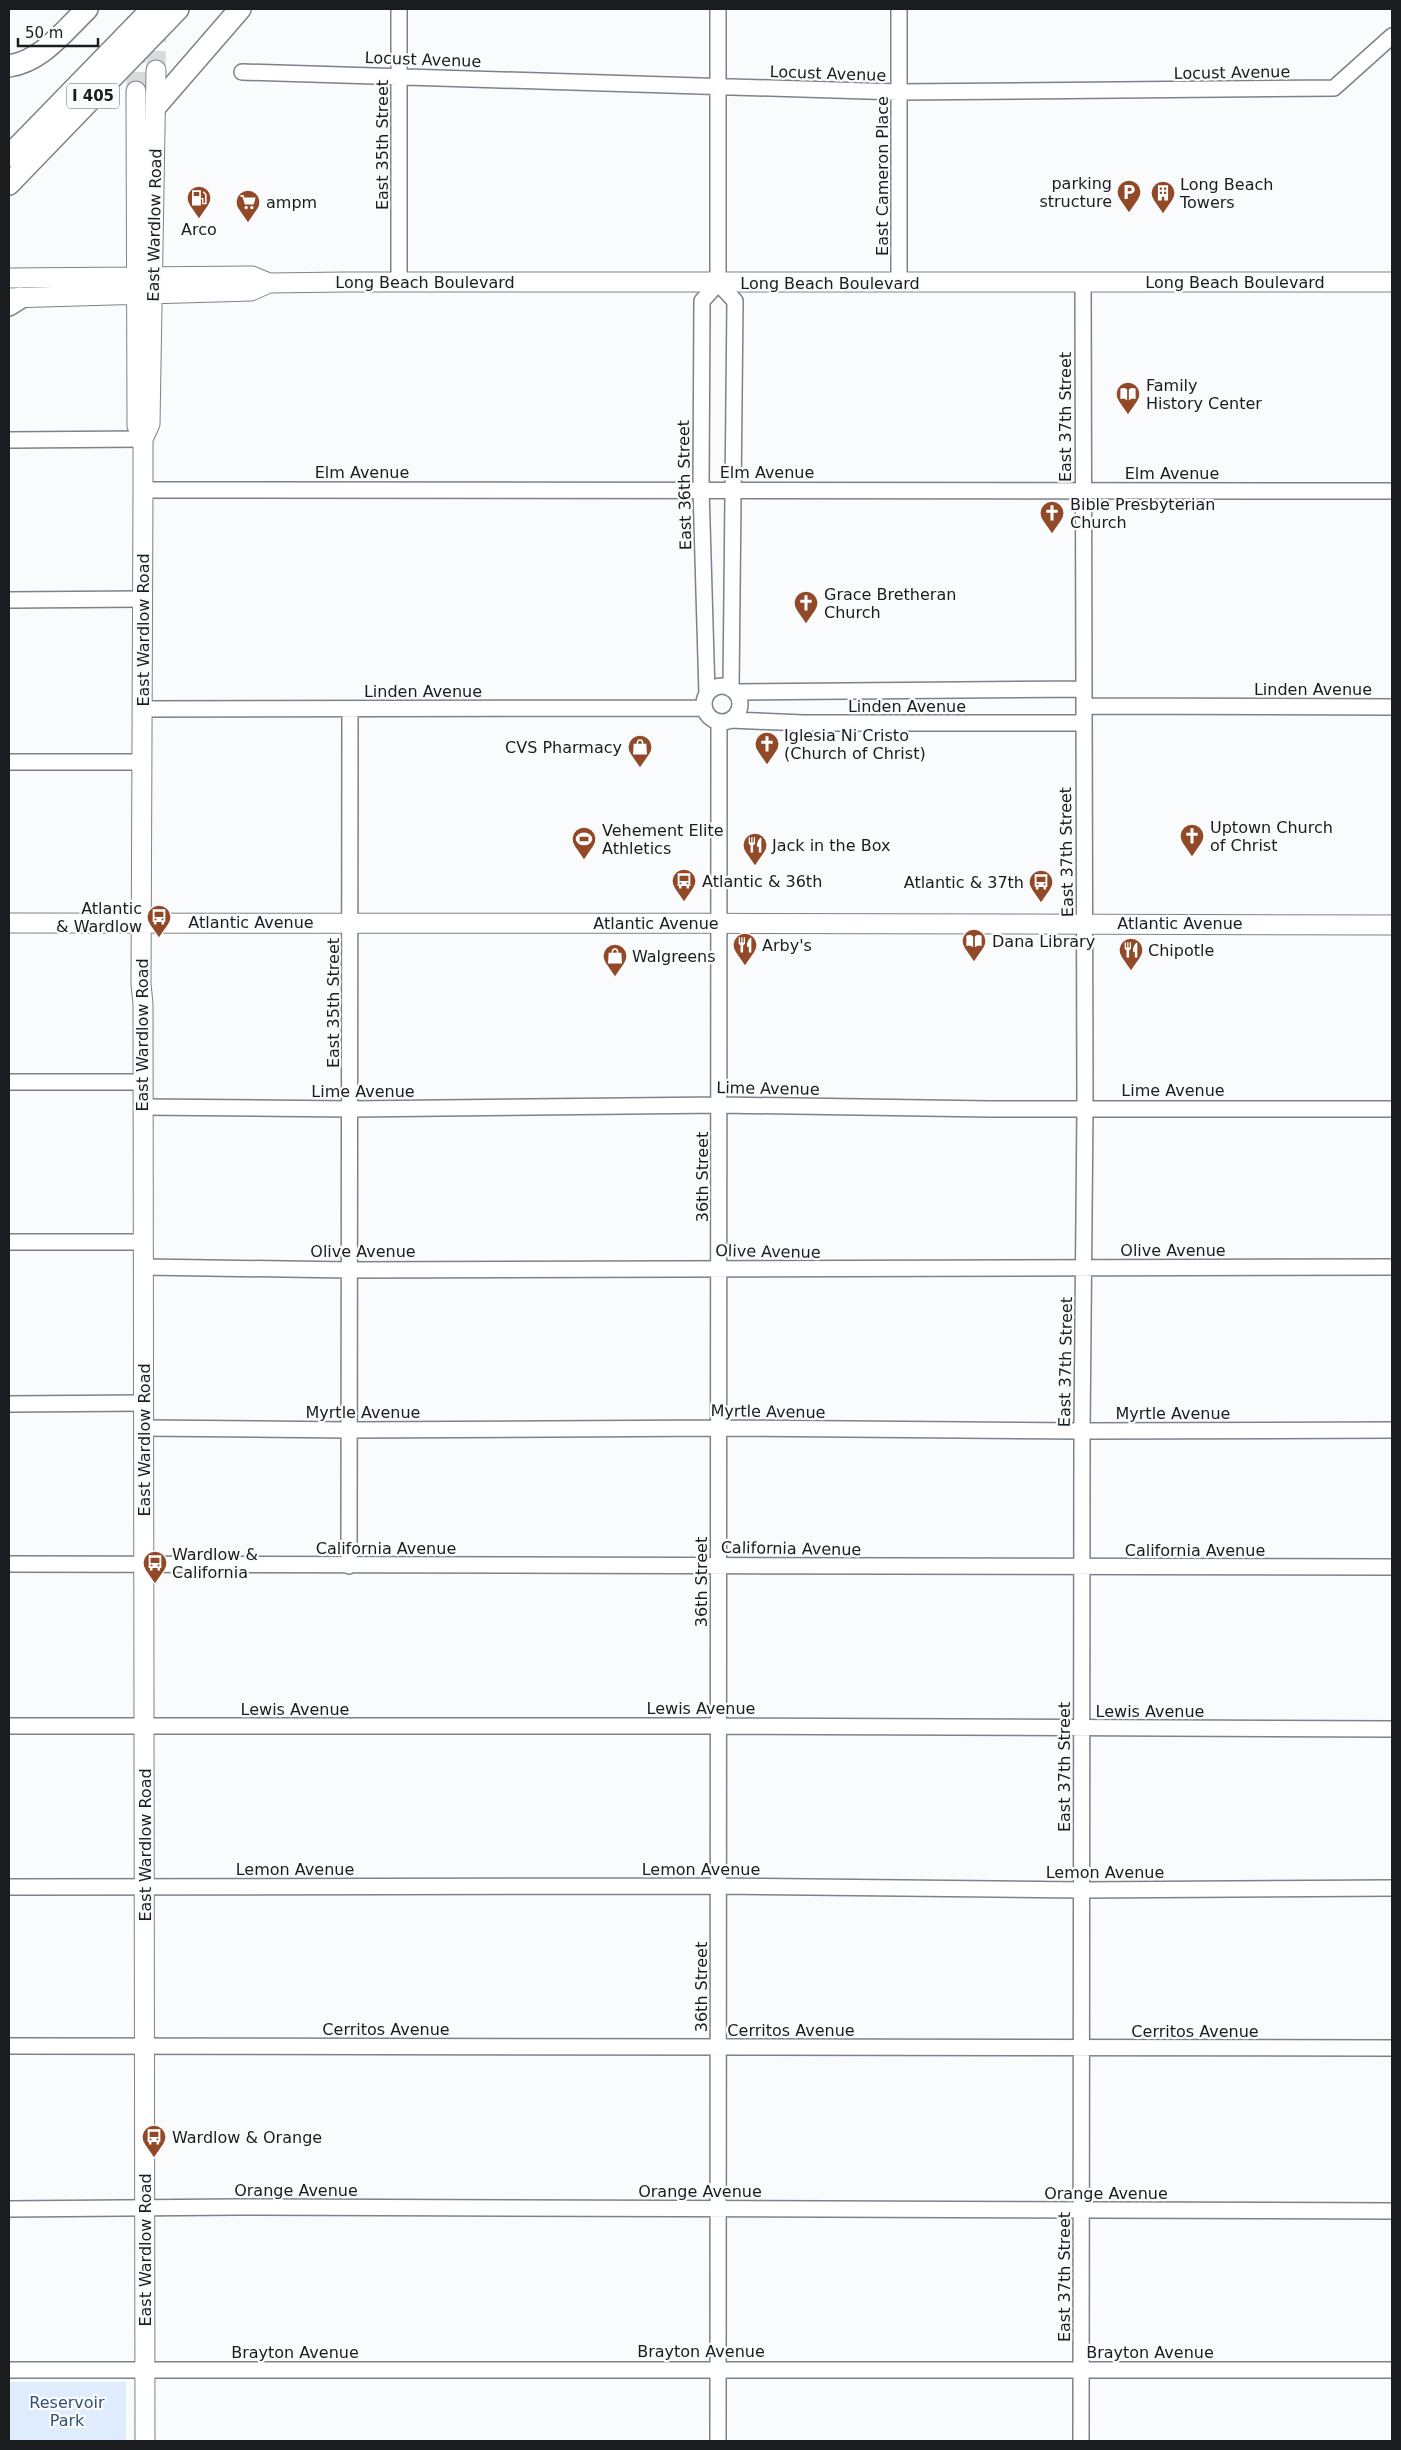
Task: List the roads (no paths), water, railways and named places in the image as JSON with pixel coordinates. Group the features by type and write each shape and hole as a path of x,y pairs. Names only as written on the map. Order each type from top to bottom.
{"highway":[{"path":"9,66 22,64 36,57 87,9"},
{"name":"I 405","path":"9,140 134,9"},
{"path":"9,156 152,9"},
{"path":"9,167 160,9"},
{"name":"I 405","path":"9,184 178,9"},
{"path":"156,106 240,9"}],"main road":[{"name":"East Wardlow Road","path":"145,2441 144,1267 142,1082 143,439 138,426 156,106 156,70"},
{"name":"East Wardlow Road","path":"136,91 145,285"},
{"name":"Long Beach Boulevard","path":"9,278 251,291 269,283 1392,282"},
{"name":"Long Beach Boulevard","path":"12,300 145,285"},
{"name":"Atlantic Avenue","path":"9,922 1085,922 1392,925"}],"street":[{"name":"East 35th Street","path":"399,9 399,282"},
{"path":"718,9 718,283 734,302 733,690"},
{"name":"East Cameron Place","path":"899,9 900,282"},
{"name":"Locust Avenue","path":"242,72 400,75 899,92 1334,88 1392,36"},
{"name":"East 36th Street","path":"705,701 701,489 702,301 718,283"},
{"name":"East 37th Street","path":"1081,2441 1082,1431 1085,1107 1083,283"},
{"path":"9,440 143,439"},
{"name":"Elm Avenue","path":"143,490 1392,491"},
{"path":"9,600 142,599"},
{"path":"720,686 733,690 739,698 739,710 725,721 709,718 705,701 720,686"},
{"name":"Linden Avenue","path":"733,690 1084,688"},
{"name":"Linden Avenue","path":"143,709 350,709 705,701"},
{"name":"Linden Avenue","path":"1084,706 1392,707"},
{"name":"East 35th Street","path":"349,1566 350,709"},
{"name":"Linden Avenue","path":"725,721 803,723 1083,723"},
{"name":"36th Street","path":"718,2441 719,923 725,721"},
{"path":"9,762 143,762"},
{"path":"9,1082 142,1082"},
{"name":"Lime Avenue","path":"143,1107 351,1109 720,1105 970,1108 1392,1109"},
{"path":"9,1242 143,1242"},
{"name":"Olive Avenue","path":"144,1267 350,1270 720,1267 812,1270 1392,1267"},
{"path":"9,1404 144,1403"},
{"name":"Myrtle Avenue","path":"144,1428 350,1430 720,1428 1082,1431 1392,1430"},
{"name":"California Avenue","path":"9,1564 1392,1567"},
{"name":"Lewis Avenue","path":"9,1726 718,1726 1392,1729"},
{"name":"Lemon Avenue","path":"9,1887 718,1886 1082,1890 1392,1888"},
{"name":"Cerritos Avenue","path":"9,2046 1392,2048"},
{"name":"Orange Avenue","path":"9,2209 1392,2211"},
{"name":"Brayton Avenue","path":"9,2370 718,2368 1392,2370"}],"tunnel":[{"path":"136,91 137,9"},
{"path":"156,70 157,22"}],"place":[{"name":"parking structure","path":"1129,213"},
{"name":"Long Beach Towers","path":"1163,214"},
{"name":"Arco","path":"199,219"},
{"name":"ampm","path":"248,223"},
{"name":"Family History Center","path":"1128,415"},
{"name":"Bible Presbyterian Church","path":"1052,534"},
{"name":"Grace Bretheran Church","path":"806,624"},
{"name":"Iglesia Ni Cristo (Church of Christ)","path":"767,765"},
{"name":"CVS Pharmacy","path":"640,768"},
{"name":"Uptown Church of Christ","path":"1192,857"},
{"name":"Vehement Elite Athletics","path":"584,860"},
{"name":"Jack in the Box","path":"755,866"},
{"name":"Atlantic & 36th","path":"684,902"},
{"name":"Atlantic & 37th","path":"1041,903"},
{"name":"Atlantic & Wardlow","path":"159,938"},
{"name":"Dana Library","path":"974,962"},
{"name":"Arby's","path":"745,966"},
{"name":"Chipotle","path":"1131,971"},
{"name":"Walgreens","path":"615,977"},
{"name":"Wardlow & California","path":"155,1584"},
{"name":"Wardlow & Orange","path":"154,2158"}],"park label":[{"name":"Reservoir Park","path":"67,2411"}]}
